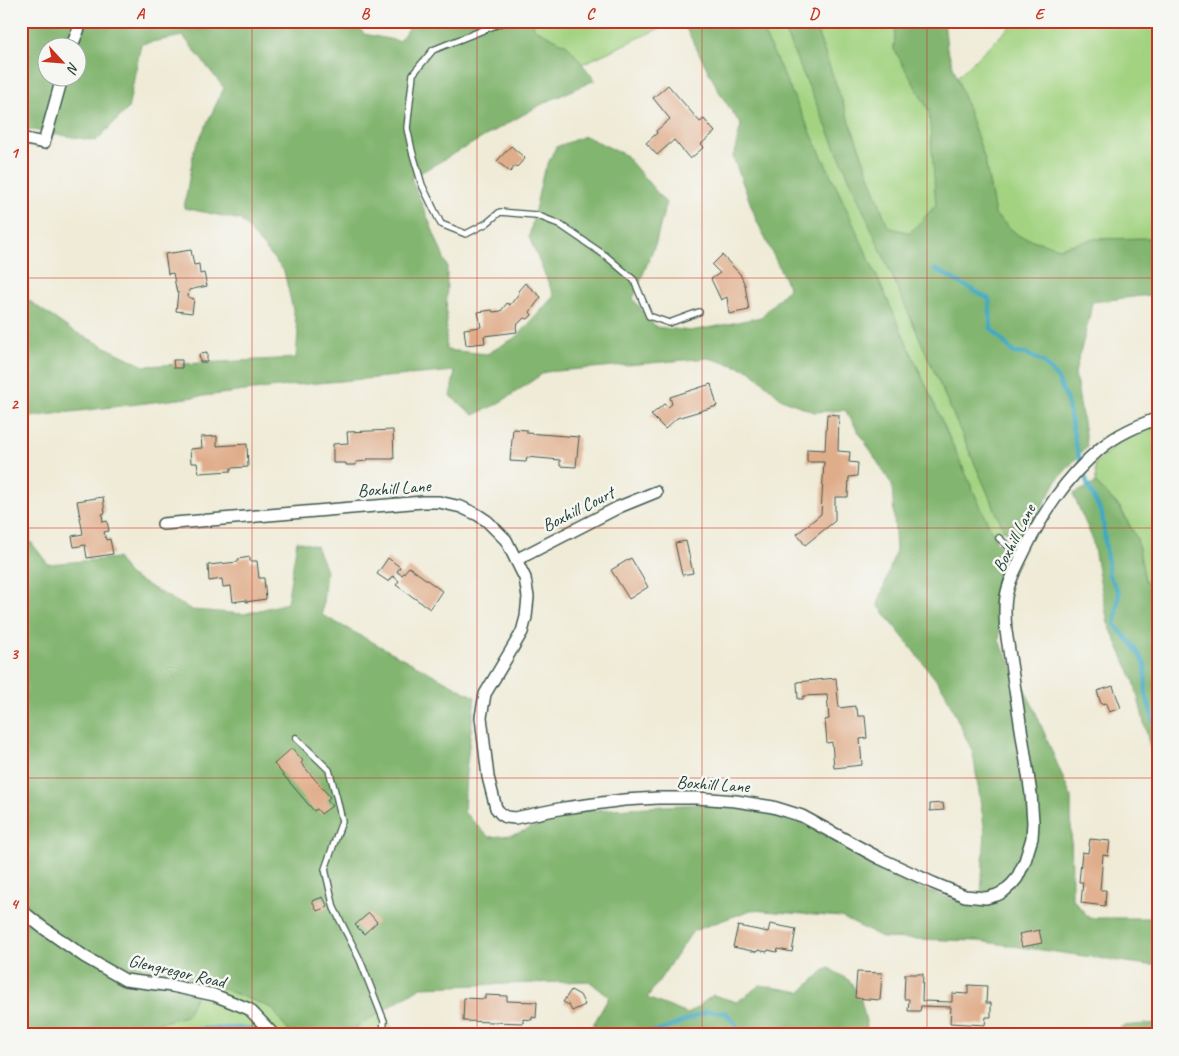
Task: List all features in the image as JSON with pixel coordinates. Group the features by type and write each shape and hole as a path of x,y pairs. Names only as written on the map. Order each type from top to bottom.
{"street":[{"path":"75,38 82,21"},
{"path":"21,138 44,142 59,88"},
{"name":"Boxhill Lane","path":"163,524 423,502 439,502 461,507 487,521 506,540 525,578 528,597 522,632 485,694 481,717 488,777 496,808 501,814 506,817 515,818 564,808 624,800 658,798 736,801 773,807 802,816 879,858 933,883 965,896 986,898 1003,892 1017,878 1025,861 1032,838 1031,794 1006,631 1006,595 1011,577 1044,514 1087,460 1117,436 1158,418"},
{"name":"Boxhill Court","path":"516,560 619,508 656,492"},
{"name":"Glengregor Road","path":"21,910 85,957 125,980 214,994 249,1010 274,1035"}],"lane":[{"path":"506,21 433,50 413,74 408,128 412,151 422,185 441,224 466,234 487,223 500,212 536,215 559,224 606,256 634,280 650,316 669,323 699,312"},
{"path":"1000,538 1021,558"},
{"path":"296,738 329,770 342,821 325,869 334,908 360,960 384,1021 384,1034"}],"green space":[{"path":"21,21 354,21 364,34 399,41 414,21 531,21 535,29 567,45 595,80 542,104 411,178 447,266 446,350 487,354 518,336 554,296 529,237 543,174 556,147 585,136 625,155 666,203 656,242 633,299 656,327 690,331 719,326 761,317 789,288 757,221 733,157 741,125 721,95 682,21 758,21 841,197 995,539 1007,559 1004,565 999,641 1033,706 1071,797 1072,898 1089,918 1158,918 1158,965 978,941 883,938 841,917 751,910 693,931 647,998 688,1014 713,995 737,1002 760,985 801,992 823,971 829,968 850,981 861,1000 867,1026 867,1035 580,1035 589,1032 609,997 589,981 421,987 344,1035 291,1035 272,1008 203,981 186,1016 135,1029 132,1035 21,1035 21,507 29,515 30,541 48,564 117,558 129,575 192,610 244,614 287,603 297,541 316,546 326,570 322,615 475,697 466,771 464,812 489,837 513,835 578,811 700,804 770,813 811,827 910,885 980,908 985,832 973,753 944,690 878,605 896,550 892,485 845,410 814,412 782,399 750,370 709,358 545,372 498,404 474,415 450,396 455,371 295,385 21,418 21,233 27,233 28,300 71,330 144,366 296,358 298,332 284,271 241,220 184,208 194,150 224,88 183,36 141,44 128,109 96,141 21,128"},
{"path":"532,21 676,21 582,64 567,45 534,29"},
{"path":"758,21 780,21 1004,530 995,539 841,197"},
{"path":"780,21 813,21 888,227 910,233 936,205 929,111 894,49 896,21 944,21 947,48 985,160 995,215 1019,236 1059,248 1094,239 1158,238 1158,294 1092,302 1075,373 1087,446 1057,480 1029,530 1019,540 1004,530"},
{"path":"813,21 896,21 894,49 930,111 936,205 910,233 888,227"},
{"path":"1016,21 1158,21 1158,238 1094,239 1059,248 1019,236 995,215 985,160 957,77"},
{"path":"1158,422 1158,596 1145,581 1137,539 1120,507 1096,483 1095,464 1119,441"},
{"path":"1096,483 1119,507 1137,539 1145,581 1158,596 1158,780 1134,681 1108,623 1092,538 1073,494"},
{"path":"203,981 272,1008 291,1035 132,1035 135,1029 186,1016"},
{"path":"384,1009 394,1035 344,1035"},
{"path":"1158,1023 1158,1035 1113,1035 1122,1026"}],"building":[{"path":"668,85 700,122 704,119 715,132 701,144 704,147 690,159 674,140 657,155 646,143 670,119 653,98"},
{"path":"511,146 525,158 510,172 497,161"},
{"path":"191,250 194,265 199,264 200,274 204,273 207,286 189,290 188,297 194,299 192,313 176,311 178,292 173,273 168,274 165,254"},
{"path":"722,255 740,274 745,285 749,310 729,314 727,297 721,300 711,279 720,273 712,265"},
{"path":"525,283 541,297 530,312 532,315 528,319 524,318 516,326 517,332 484,336 485,343 466,345 464,329 481,327 478,312 501,311 507,303 510,305"},
{"path":"207,353 207,362 200,362 199,354"},
{"path":"173,360 182,360 182,368 174,368"},
{"path":"711,384 717,406 677,418 665,429 651,415 664,404 668,407 672,404 670,397"},
{"path":"827,414 839,415 838,451 850,452 849,462 858,463 857,476 849,477 848,497 835,497 835,521 805,545 797,534 821,514 824,462 807,462 807,449 825,450"},
{"path":"513,429 527,430 527,433 579,437 576,467 560,466 560,460 527,457 526,462 510,461"},
{"path":"393,430 394,459 367,459 367,461 356,462 356,465 333,463 333,444 348,443 347,432"},
{"path":"217,436 217,446 247,444 248,467 231,468 231,471 199,473 197,463 191,463 190,449 202,448 201,437"},
{"path":"103,497 105,513 102,514 103,522 107,521 109,531 104,532 106,540 110,539 113,554 87,558 85,545 74,547 72,536 83,534 77,501"},
{"path":"686,541 693,573 682,575 675,543"},
{"path":"250,557 250,561 257,561 259,578 264,578 266,599 233,602 231,586 223,587 222,579 209,581 208,565 238,562 238,559"},
{"path":"388,558 400,567 397,572 402,575 409,567 442,591 430,609 396,585 399,581 393,576 389,582 377,574"},
{"path":"631,558 648,587 629,599 611,570"},
{"path":"836,678 839,708 855,706 858,716 865,716 867,738 860,739 862,765 834,768 832,742 827,743 825,720 829,719 827,695 803,696 803,699 798,699 797,682"},
{"path":"1113,686 1121,708 1109,712 1106,703 1101,704 1097,691"},
{"path":"292,748 303,761 301,763 330,797 327,800 332,806 321,814 317,809 314,811 274,764"},
{"path":"943,803 944,810 930,811 930,804"},
{"path":"1090,839 1110,841 1108,856 1103,855 1100,890 1106,890 1105,906 1081,903 1083,882 1079,882 1082,852 1088,853"},
{"path":"323,897 328,907 317,911 312,901"},
{"path":"369,913 377,922 364,934 355,925"},
{"path":"770,924 796,929 792,952 778,949 777,952 758,950 757,952 733,947 738,926 768,932"},
{"path":"1039,930 1042,943 1022,947 1019,934"},
{"path":"857,972 882,973 880,1000 855,998"},
{"path":"905,974 923,974 922,1001 952,1002 952,993 968,994 968,985 987,986 986,1003 991,1003 991,1017 986,1017 985,1025 950,1023 951,1007 921,1006 920,1011 908,1011 909,999 904,999"},
{"path":"571,990 580,995 585,1005 572,1011 569,1005 563,1002"},
{"path":"485,995 507,996 507,1001 537,1002 536,1018 532,1017 532,1020 523,1019 523,1023 463,1021 464,998 485,999"}],"waterway":[{"path":"935,269 989,299 991,328 1014,353 1027,354 1043,362 1058,379 1067,401 1076,446 1088,486 1102,514 1109,575 1119,593 1115,625 1133,645 1145,664 1146,694 1158,737"},
{"path":"641,1035 665,1029 708,1011 726,1013 734,1022 741,1035"},
{"path":"155,1035 162,1032 187,1029 249,1028 259,1035"},
{"path":"326,1035 354,1030 381,1035"}]}
